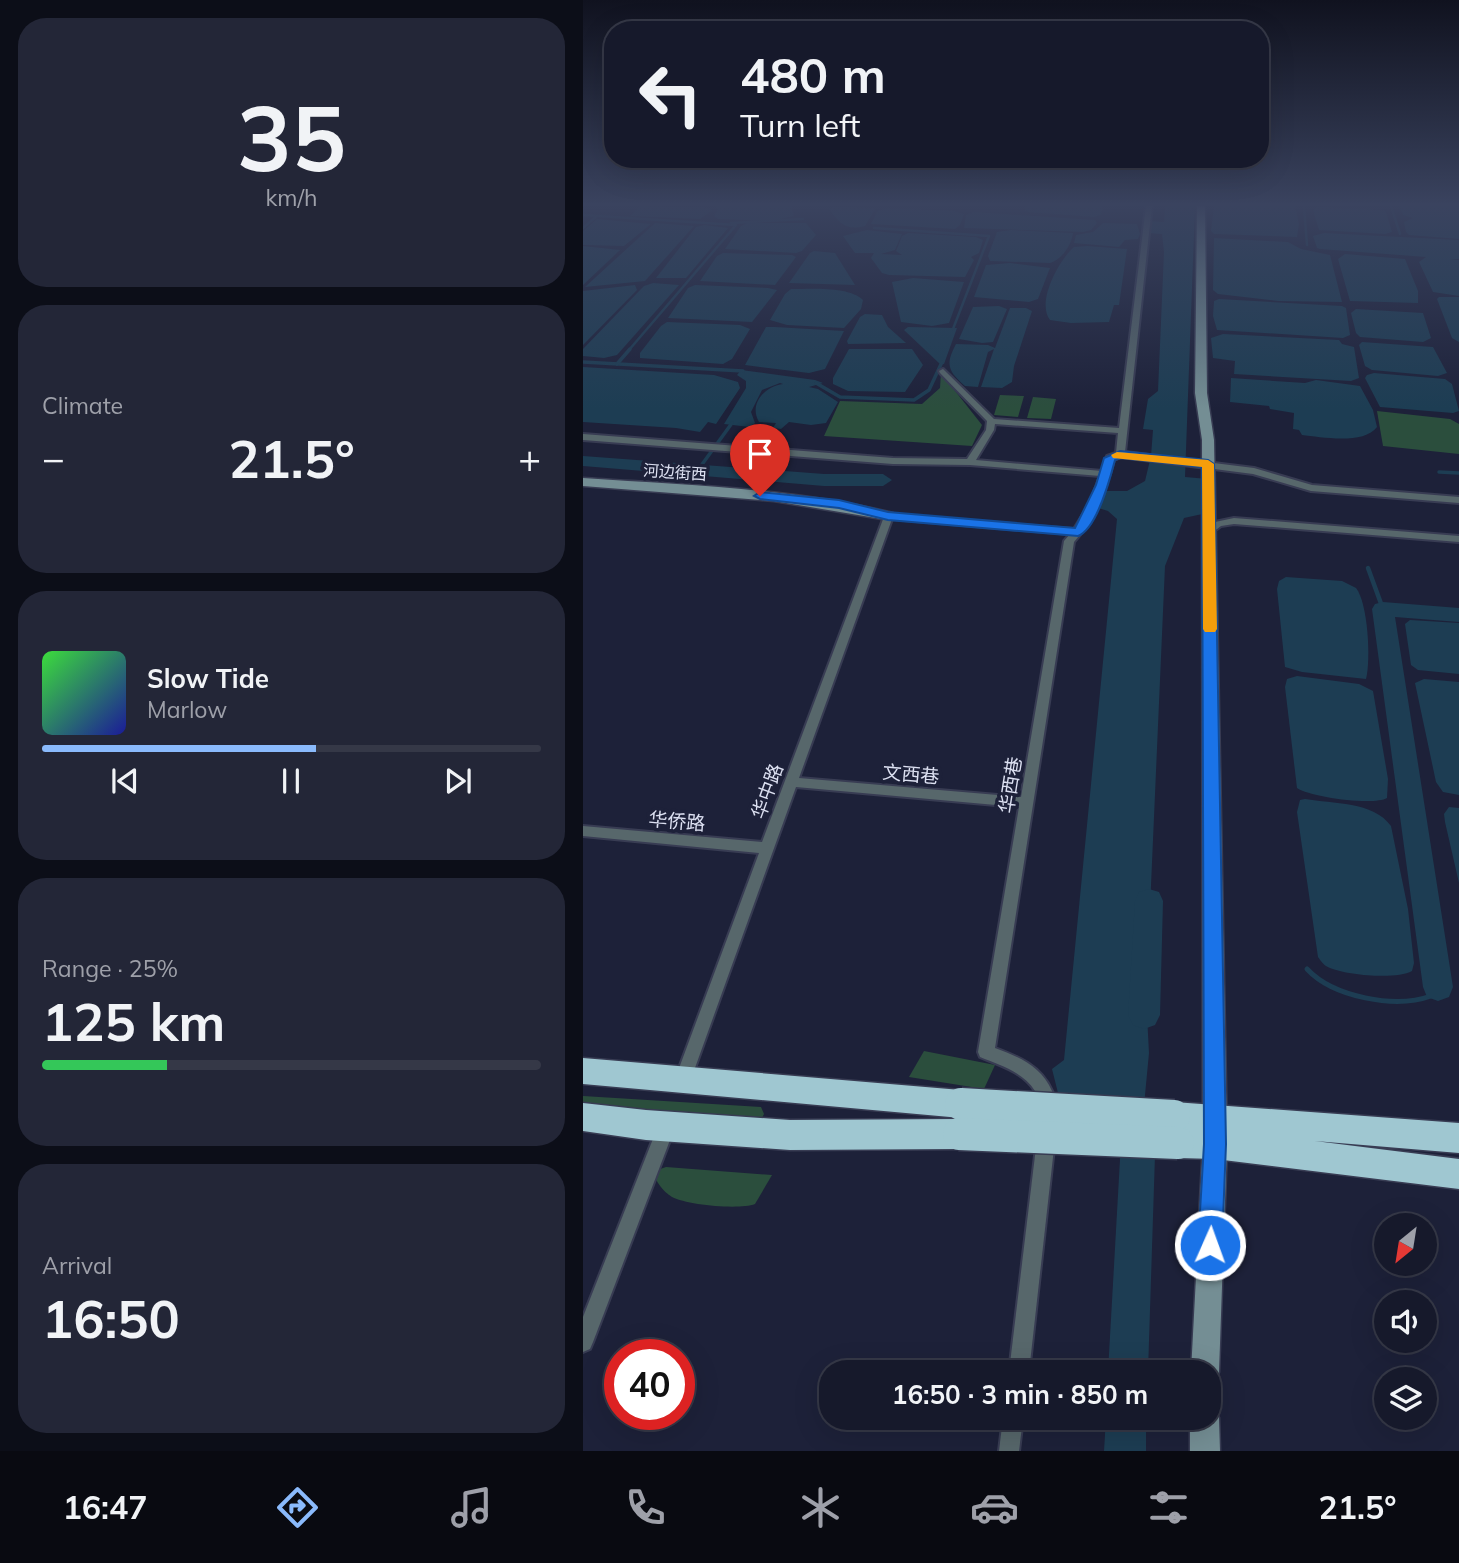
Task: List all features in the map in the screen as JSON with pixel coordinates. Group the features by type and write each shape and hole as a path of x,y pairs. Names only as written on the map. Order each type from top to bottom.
{"highway":[{"path":"583,1070 961,1104 1176,1129 1459,1138"},
{"path":"583,1117 646,1125 790,1135 1176,1129"},
{"path":"1215,1131 1459,1174"}],"street":[{"path":"1120,454 1141,274"},
{"path":"1201,274 1201,393 1208,440 1215,1131 1205,1360"},
{"path":"943,371 991,421 1123,431"},
{"path":"970,461 990,430 991,421"},
{"path":"583,437 716,445 893,461 970,461 1106,474"},
{"path":"888,516 1078,532 1084,526 1110,458 1120,454 1254,471 1311,488 1459,500"},
{"name":"河边街西","path":"583,482 839,504 888,516"},
{"name":"华中路","path":"683,1079 888,516"},
{"path":"1209,532 1218,524 1234,521 1459,538"},
{"name":"华西巷","path":"1020,1360 1048,1106 1046,1092 1030,1073 1009,1060 986,1051 1069,541 1078,532"},
{"name":"文西巷","path":"791,782 1027,803"},
{"name":"华侨路","path":"583,831 767,849"},
{"path":"583,1342 670,1116"},
{"path":"1009,1451 1012,1430"},
{"path":"1204,1430 1205,1451"}],"green space":[{"path":"941,373 982,425 972,446 824,436 840,401 922,404 940,388"},
{"path":"1000,395 1024,396 1018,417 994,415"},
{"path":"1033,397 1056,399 1051,419 1027,418"},
{"path":"1377,411 1450,419 1459,424 1459,454 1383,446"},
{"path":"924,1051 995,1065 984,1089 909,1077"},
{"path":"583,1096 761,1107 764,1114 762,1118 583,1109"},
{"path":"666,1167 772,1175 755,1204 737,1207 713,1206 679,1200 668,1195 652,1172"}],"water":[{"path":"583,274 595,274 583,285"},
{"path":"600,274 651,274 645,281 585,287"},
{"path":"659,274 690,274 686,278 656,278"},
{"path":"705,274 783,274 775,285 700,281"},
{"path":"796,274 848,274 855,285 789,283"},
{"path":"884,274 967,274 965,277"},
{"path":"983,274 1048,274 1038,299 1029,302 974,297"},
{"path":"1055,274 1123,274 1119,305 1114,305 1109,322 1071,323 1050,320 1046,303"},
{"path":"1163,274 1193,274 1185,477 1208,479 1207,513 1184,518 1165,566 1149,931 1143,939 1149,1053 1143,1116 1063,1113 1052,1069 1064,1060 1117,519 1108,511 1095,507 1101,491 1127,491 1145,481 1153,430 1143,429 1148,399 1158,391"},
{"path":"1213,274 1335,274 1342,302 1278,301 1218,294 1213,290"},
{"path":"1342,274 1411,274 1418,291 1418,303 1350,301"},
{"path":"1424,274 1459,274 1459,296 1433,292"},
{"path":"913,278 964,282 949,323 932,326 901,322 892,282"},
{"path":"653,283 679,285 617,355 604,358 583,356 583,349 644,286"},
{"path":"635,285 637,290 583,345 583,291"},
{"path":"695,285 777,290 752,322 668,318 688,288"},
{"path":"791,289 839,290 863,300 861,309 844,328 787,325 770,320 785,294"},
{"path":"1459,297 1459,342 1452,338 1437,299"},
{"path":"1219,299 1342,306 1346,308 1350,335 1343,338 1217,330 1213,316 1214,301"},
{"path":"999,306 1007,309 993,342 959,339 973,307"},
{"path":"1010,308 1026,308 1032,311 1014,366 1012,382 1002,388 981,387 994,349 988,352 978,387 965,386 950,367 950,357 956,344 988,345 995,348"},
{"path":"1356,309 1423,313 1431,338 1423,342 1360,337 1356,333 1351,313"},
{"path":"865,314 882,315 888,327 906,343 848,344 847,341 860,317"},
{"path":"667,322 740,325 750,329 732,359 723,364 640,358 640,353"},
{"path":"766,327 844,331 825,369 809,373 745,365"},
{"path":"908,327 957,328 944,364 940,364 904,330"},
{"path":"1223,334 1339,340 1342,344 1354,347 1359,378 1351,381 1234,374 1235,361 1213,358 1211,338"},
{"path":"1362,342 1433,347 1447,373 1438,376 1372,370 1365,366 1359,345"},
{"path":"849,349 912,349 923,365 905,392 848,391 833,384 833,378"},
{"path":"583,367 714,375 738,382 740,388 716,424 708,422 700,432 583,422"},
{"path":"741,370 815,380 823,383 809,387 818,389 838,402 826,423 811,425 789,422 781,429 773,428 776,423 759,422 756,408 765,392 783,384 780,383 762,390 751,412 755,423 750,427 724,424 746,388 746,381 737,375"},
{"path":"1374,373 1445,379 1452,384 1459,411 1453,413 1380,407 1365,378"},
{"path":"1231,378 1305,383 1316,380 1360,386 1373,410 1377,427 1371,433 1353,438 1302,435 1299,430 1293,429 1294,413 1270,409 1269,406 1230,402"},
{"path":"1286,577 1342,581 1356,588 1363,606 1367,632 1366,679 1302,672 1285,667 1277,589 1279,581"},
{"path":"1410,620 1459,623 1459,674 1418,670 1411,665 1405,624"},
{"path":"1297,676 1359,684 1373,691 1388,779 1387,798 1369,801 1342,799 1297,788 1285,687 1287,679"},
{"path":"1424,679 1459,682 1459,795 1443,792 1436,782 1415,683"},
{"path":"1300,800 1363,808 1374,812 1391,826 1408,909 1414,963 1412,971 1384,976 1338,971 1328,967 1318,957 1297,812"},
{"path":"1449,807 1459,808 1459,883 1445,822 1444,814"}],"waterway":[{"path":"629,350 694,274"},
{"path":"953,329 974,274"},
{"path":"617,364 630,349"},
{"path":"583,362 617,364"},
{"path":"816,383 840,397 914,400 929,390 942,362"},
{"path":"617,364 743,371"},
{"path":"698,470 732,423"},
{"path":"583,461 824,480 883,480"},
{"path":"1439,472 1460,473"},
{"path":"1368,568 1383,609"},
{"path":"1438,987 1383,609 1460,615"},
{"path":"1144,1015 1149,901"},
{"path":"1307,969 1332,987 1383,1001 1416,1000 1431,996 1438,987"},
{"path":"1129,1360 1139,1124"},
{"path":"1125,1451 1126,1430"}],"slow traffic":[{"path":"1117,455 1208,464 1210,629"}],"route":[{"path":"760,496 839,504 888,516 1078,532 1084,526 1103,485 1110,458 1120,454 1208,464 1215,1144 1210,1245"}]}
